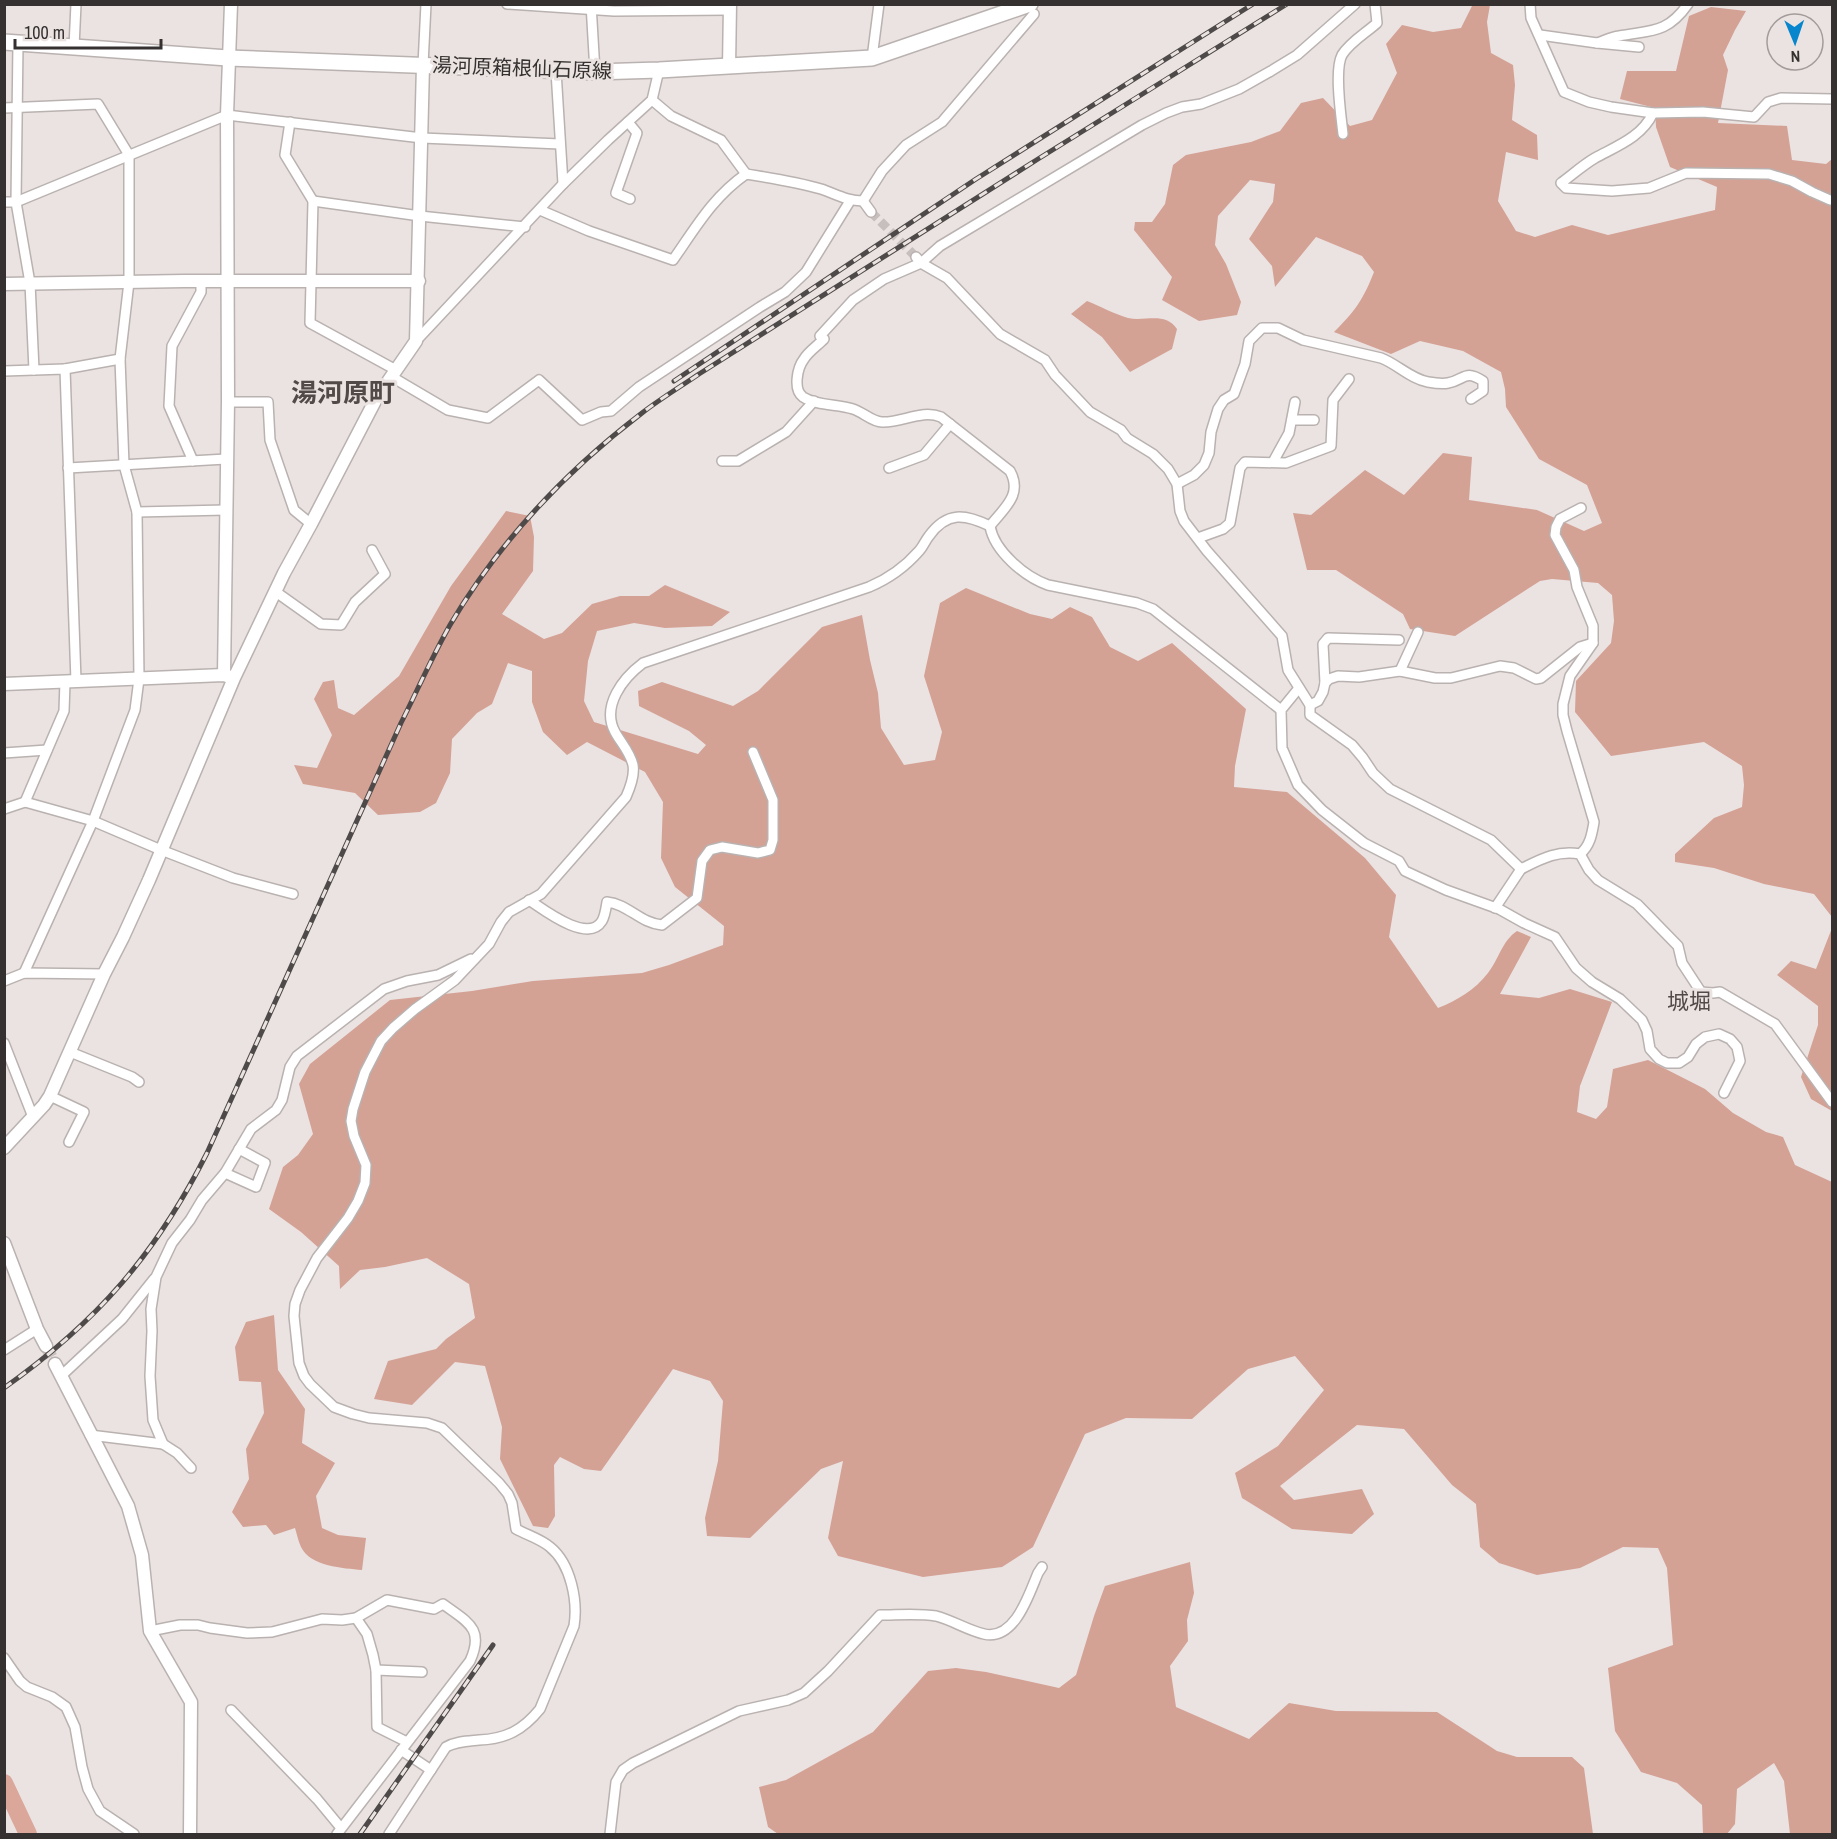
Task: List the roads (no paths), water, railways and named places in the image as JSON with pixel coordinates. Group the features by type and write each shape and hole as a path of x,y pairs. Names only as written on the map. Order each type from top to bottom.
{"main road":[{"name":"湯河原箱根仙石原線","path":"11,43 228,57 595,72 729,68 872,58 1032,9"}],"street":[{"path":"74,47 76,4"},
{"path":"229,676 226,510 227,115 231,4"},
{"path":"416,341 426,4"},
{"path":"507,4 591,7 730,7 729,68"},
{"path":"872,58 879,4"},
{"path":"824,339 820,336 853,300 884,279 1142,125 1182,107 1201,104 1239,89 1271,71 1297,55 1355,4"},
{"path":"1343,134 1338,88 1341,56 1377,23 1375,4"},
{"path":"1530,4 1531,18 1564,92 1589,102 1653,113 1703,112 1754,117 1768,102 1781,98 1833,99"},
{"path":"1597,44 1616,36 1656,31 1670,24 1688,4"},
{"path":"591,7 595,72"},
{"path":"862,201 882,171 906,145 942,122 1032,9"},
{"path":"1540,35 1597,44 1639,47"},
{"path":"11,43 17,107 16,202 30,283 34,370"},
{"path":"556,70 563,184"},
{"path":"4,1148 50,1096 104,974 123,937 229,676 276,592 376,399 416,341 563,184 652,100 658,70"},
{"path":"652,100 672,116 721,140 746,174"},
{"path":"4,108 98,104 129,155 129,282 120,359 124,465 137,512 139,679 135,710 93,821 24,973"},
{"path":"1653,113 1649,121 1633,137 1617,148 1593,159 1561,183 1566,188 1612,191 1649,188 1686,173 1768,174 1792,181 1830,200"},
{"path":"4,202 16,202 227,115 422,138 560,144"},
{"path":"290,122 285,155 313,201 310,323 394,374 448,411 488,418 539,380 582,420 601,412 612,411 639,387 785,292 806,272 850,201"},
{"path":"628,122 637,133 616,194 630,198"},
{"path":"540,210 590,231 673,260 708,208 728,186 746,174 786,180 823,190 850,201 862,201"},
{"path":"313,201 420,216 525,227"},
{"path":"862,201 871,212"},
{"path":"919,260 947,278 1000,334 1045,360 1055,375 1090,412 1121,430 1127,438 1153,454 1168,469 1177,484 1180,511 1184,521 1214,559 1282,636 1288,670 1310,705 1310,715 1352,745 1373,773 1390,789 1491,840 1521,869"},
{"path":"193,461 169,406 172,346 201,292 201,281"},
{"path":"4,284 419,281"},
{"path":"1177,484 1194,475 1204,465 1209,453 1211,432 1218,409 1224,400 1233,394 1245,364 1249,341 1262,328 1278,328 1303,340 1381,358 1426,382 1448,384 1465,375 1475,375 1483,381 1483,391 1471,399"},
{"path":"834,329 804,359 799,369 798,391 803,397 854,409 879,422 934,414 951,424 1010,471 1014,478 1016,486 1014,494 990,526 992,535 1005,554 1021,570 1035,580 1048,585 1137,603 1153,609 1281,710"},
{"path":"4,371 65,369 120,359"},
{"path":"25,802 64,711 71,682 65,369"},
{"path":"1198,538 1223,529 1230,523 1240,468 1245,462 1286,463 1331,446 1333,400 1349,379"},
{"path":"722,461 738,461 786,432 814,401"},
{"path":"228,402 267,402 270,440 294,510 311,524"},
{"path":"1272,462 1289,434 1295,402"},
{"path":"1292,420 1314,420"},
{"path":"889,468 924,454 951,424"},
{"path":"68,468 226,459"},
{"path":"1495,908 1521,869 1545,856 1567,852 1580,854 1585,850 1591,837 1594,822 1565,723 1563,705 1569,676 1593,644 1593,626 1577,587 1574,570 1555,536 1560,519 1581,508"},
{"path":"137,512 226,510"},
{"path":"389,1834 446,1747 452,1743 490,1740 513,1733 524,1726 540,1709 574,1626 576,1614 570,1578 560,1557 549,1546 516,1529 512,1503 508,1494 442,1428 428,1423 369,1418 334,1407 304,1376 299,1363 294,1316 300,1290 317,1258 348,1218 365,1183 366,1165 354,1136 351,1121 365,1072 381,1041 393,1028 455,980 489,944 501,922 510,912 541,894 626,797 632,783 633,766 627,750 614,731 611,708 617,692 629,673 643,663 884,580 914,556 942,520 961,517 976,519 990,526"},
{"path":"276,592 321,624 341,625 356,602 385,574 372,550"},
{"path":"1400,671 1418,633"},
{"path":"1310,705 1318,701 1323,692 1325,683 1323,644 1328,638 1399,639"},
{"path":"1325,683 1338,676 1359,677 1400,671 1435,678 1451,678 1500,666 1514,668 1536,679 1541,678 1580,647 1593,644"},
{"path":"4,684 229,676"},
{"path":"1299,688 1281,710 1282,748 1298,785 1322,810 1364,843 1399,861 1405,871 1446,891 1495,908 1555,937 1576,968 1592,982 1620,999 1642,1020 1647,1031 1650,1049 1659,1059 1667,1063 1679,1063 1705,1037 1719,1034 1730,1038 1737,1047 1740,1061 1724,1093"},
{"path":"4,753 47,750"},
{"path":"529,900 578,928 597,927 602,922 607,902 615,903 651,924 662,925 697,898 702,861 710,850 722,847 758,853 770,850 773,840 773,800 753,752"},
{"path":"4,809 25,802 93,821 233,878 293,894"},
{"path":"1580,854 1589,870 1599,880 1637,904 1677,946 1682,963 1701,992 1720,992 1775,1024 1833,1102"},
{"path":"61,1376 122,1319 156,1277 172,1243 190,1220 201,1200 225,1173 251,1129 276,1110 282,1100 290,1067 297,1056 384,989 407,981 438,975 478,955"},
{"path":"4,981 24,973 104,974"},
{"path":"4,1043 33,1117"},
{"path":"70,1052 139,1082"},
{"path":"50,1096 84,1112 69,1142"},
{"path":"225,1173 256,1187 265,1162 239,1149"},
{"path":"4,1243 37,1329 46,1346"},
{"path":"156,1277 151,1309 150,1392 153,1420 163,1444"},
{"path":"4,1350 37,1329"},
{"path":"55,1364 128,1506 142,1555 150,1631 191,1702 190,1834"},
{"path":"90,1435 163,1444 177,1453 191,1468"},
{"path":"610,1834 616,1782 623,1770 633,1763 739,1711 788,1700 804,1693 828,1671 880,1615 935,1616 986,1635 997,1633 1009,1627 1020,1615 1042,1567"},
{"path":"150,1631 198,1624 210,1629 247,1633 272,1632 322,1619 356,1618 387,1600 434,1609 443,1604 473,1626 476,1638 475,1651 470,1661 339,1831 317,1799 231,1710"},
{"path":"356,1618 367,1634 376,1670 377,1727 404,1746 431,1770"},
{"path":"4,1658 27,1687 52,1697 66,1707 75,1727 88,1789 100,1811 134,1834"},
{"path":"376,1670 422,1672"}],"waterway":[{"path":"4,1783 28,1834"}],"tunnel":[{"path":"871,212 916,257"},
{"path":"46,1346 55,1364"}],"railway":[{"path":"674,381 976,179 1253,4"},
{"path":"4,1388 68,1338 96,1311 121,1284 167,1223 207,1153 401,723 437,649 469,594 512,537 536,510 614,435 663,398 1038,159 1287,4"},
{"path":"360,1834 493,1645"}],"district":[{"name":"湯河原町","path":"343,393"},
{"name":"城堀","path":"1689,1001"}]}
